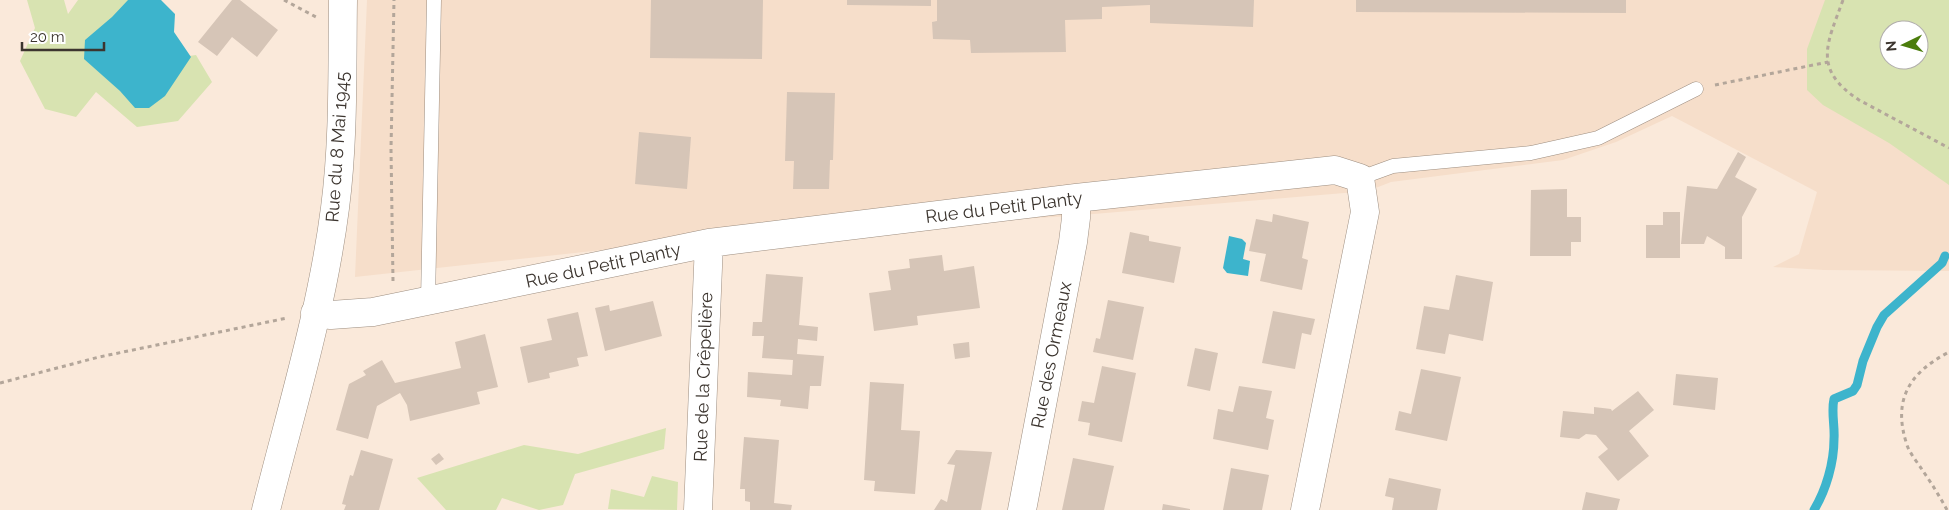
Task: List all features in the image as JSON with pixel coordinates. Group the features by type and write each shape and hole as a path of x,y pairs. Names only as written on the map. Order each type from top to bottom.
{"street":[{"name":"Rue du 8 Mai 1945","path":"266,510 318,303 335,208 342,129 343,0"},
{"name":"Rue du Petit Planty","path":"318,303 331,316 373,312 709,244 1076,198 1336,170 1360,178"},
{"path":"1305,510 1365,212 1360,178"},
{"name":"Rue des Ormeaux","path":"1022,510 1073,242 1076,198"},
{"name":"Rue de la Crêpelière","path":"698,510 709,244"}],"lane":[{"path":"428,301 434,0"},
{"path":"1360,178 1392,166 1531,153 1598,138 1696,89"}],"path":[{"path":"390,309 393,282 391,149 394,0"},
{"path":"1843,0 1829,36 1828,62 1834,78 1845,91 1859,100 1949,148"},
{"path":"1696,89 1828,62"},
{"path":"0,383 99,357 261,322 318,303"},
{"path":"1947,510 1907,447 1902,426 1902,400 1910,381 1920,370 1949,352"}],"shaded area":[{"path":"367,0 1949,0 1949,271 1824,270 1773,267 1799,254 1817,192 1672,116 1616,142 1563,160 1391,182 1368,191 1070,216 712,238 355,277"}],"green space":[{"path":"27,0 64,0 68,14 78,0 134,0 168,59 196,55 212,82 178,121 137,127 96,92 76,117 45,109 20,61 35,28"},
{"path":"1825,0 1949,0 1949,185 1889,143 1823,105 1807,90 1807,49"},
{"path":"666,428 664,449 575,474 563,505 539,510 502,498 496,510 446,510 417,478 524,445 578,454"},
{"path":"652,476 678,482 677,510 608,509 611,489 644,497"}],"water":[{"path":"128,0 161,0 175,14 174,32 191,57 165,96 149,108 135,108 120,91 84,59 85,40 112,17"},
{"path":"1229,236 1242,239 1246,243 1243,259 1250,261 1248,276 1227,273 1223,268"}],"building":[{"path":"232,0 240,0 278,30 257,57 232,37 217,56 198,42"},
{"path":"651,0 763,0 762,59 650,58"},
{"path":"847,0 931,0 931,6 847,5"},
{"path":"937,0 1254,0 1253,27 1150,23 1150,5 1102,7 1102,19 1065,20 1066,52 971,53 970,40 933,39 932,22 937,21"},
{"path":"1356,0 1626,0 1626,13 1356,12"},
{"path":"787,92 835,93 833,160 830,160 829,189 793,189 794,161 785,161"},
{"path":"639,132 691,137 687,189 635,184"},
{"path":"1738,152 1746,157 1735,177 1757,189 1742,217 1742,259 1725,259 1725,247 1707,236 1704,244 1681,244 1687,186 1717,189"},
{"path":"1567,189 1567,217 1581,217 1581,242 1571,242 1571,256 1530,256 1531,190"},
{"path":"1663,212 1680,212 1680,258 1646,258 1646,225 1663,225"},
{"path":"1273,214 1309,222 1302,258 1308,260 1302,290 1260,281 1266,254 1249,251 1256,219 1272,222"},
{"path":"1130,232 1149,236 1149,241 1181,247 1174,283 1122,273"},
{"path":"942,255 944,271 974,266 980,308 917,316 918,325 874,331 869,293 891,290 888,271 910,268 909,259"},
{"path":"766,274 803,277 799,325 818,327 817,341 798,339 797,354 824,356 821,386 810,386 808,409 780,406 781,400 747,397 748,372 792,375 793,360 762,358 764,336 752,336 753,322 762,322"},
{"path":"1456,275 1493,282 1483,341 1449,334 1445,354 1416,349 1424,306 1449,310"},
{"path":"1108,300 1144,307 1133,360 1093,352 1096,338 1100,339"},
{"path":"653,301 662,336 605,351 595,308 609,305 610,311"},
{"path":"1273,311 1315,319 1311,335 1302,333 1295,369 1262,363"},
{"path":"578,312 588,356 577,358 579,366 549,373 550,378 528,383 520,347 552,340 547,319"},
{"path":"485,334 498,387 477,392 480,404 410,421 407,405 400,393 377,406 368,439 336,430 349,384 366,375 363,371 382,360 395,383 461,368 455,342"},
{"path":"969,342 970,357 955,359 953,344"},
{"path":"1195,348 1218,353 1210,391 1187,386"},
{"path":"1102,366 1136,373 1122,442 1088,435 1090,423 1078,421 1082,401 1094,403"},
{"path":"1421,369 1461,377 1447,441 1395,430 1399,411 1411,414"},
{"path":"1676,374 1718,378 1715,410 1673,405"},
{"path":"870,382 904,384 901,430 920,431 915,494 874,491 875,481 864,480"},
{"path":"1239,386 1272,391 1266,418 1274,420 1268,450 1213,439 1218,409 1233,412"},
{"path":"1638,391 1654,410 1629,431 1649,456 1618,481 1598,457 1608,449 1596,435 1586,434 1579,439 1560,437 1563,411 1594,414 1594,407 1611,409 1612,411"},
{"path":"744,437 779,440 774,503 792,505 791,510 750,510 750,502 745,501 745,489 740,489"},
{"path":"361,450 393,459 379,510 344,510 346,505 342,504 350,475 353,476"},
{"path":"956,450 992,452 981,510 934,510 941,499 947,502 955,465 947,464"},
{"path":"439,453 444,459 436,465 431,459"},
{"path":"1073,458 1114,466 1104,510 1062,510"},
{"path":"1231,468 1269,475 1262,510 1223,510"},
{"path":"1389,478 1441,489 1437,510 1392,510 1394,498 1385,496"},
{"path":"1586,492 1620,499 1617,510 1582,510"},
{"path":"1163,504 1190,509 1190,510 1162,510"}],"waterway":[{"path":"1814,510 1826,485 1833,457 1834,399 1853,391 1857,385 1863,361 1884,315 1942,263 1945,256"}]}
